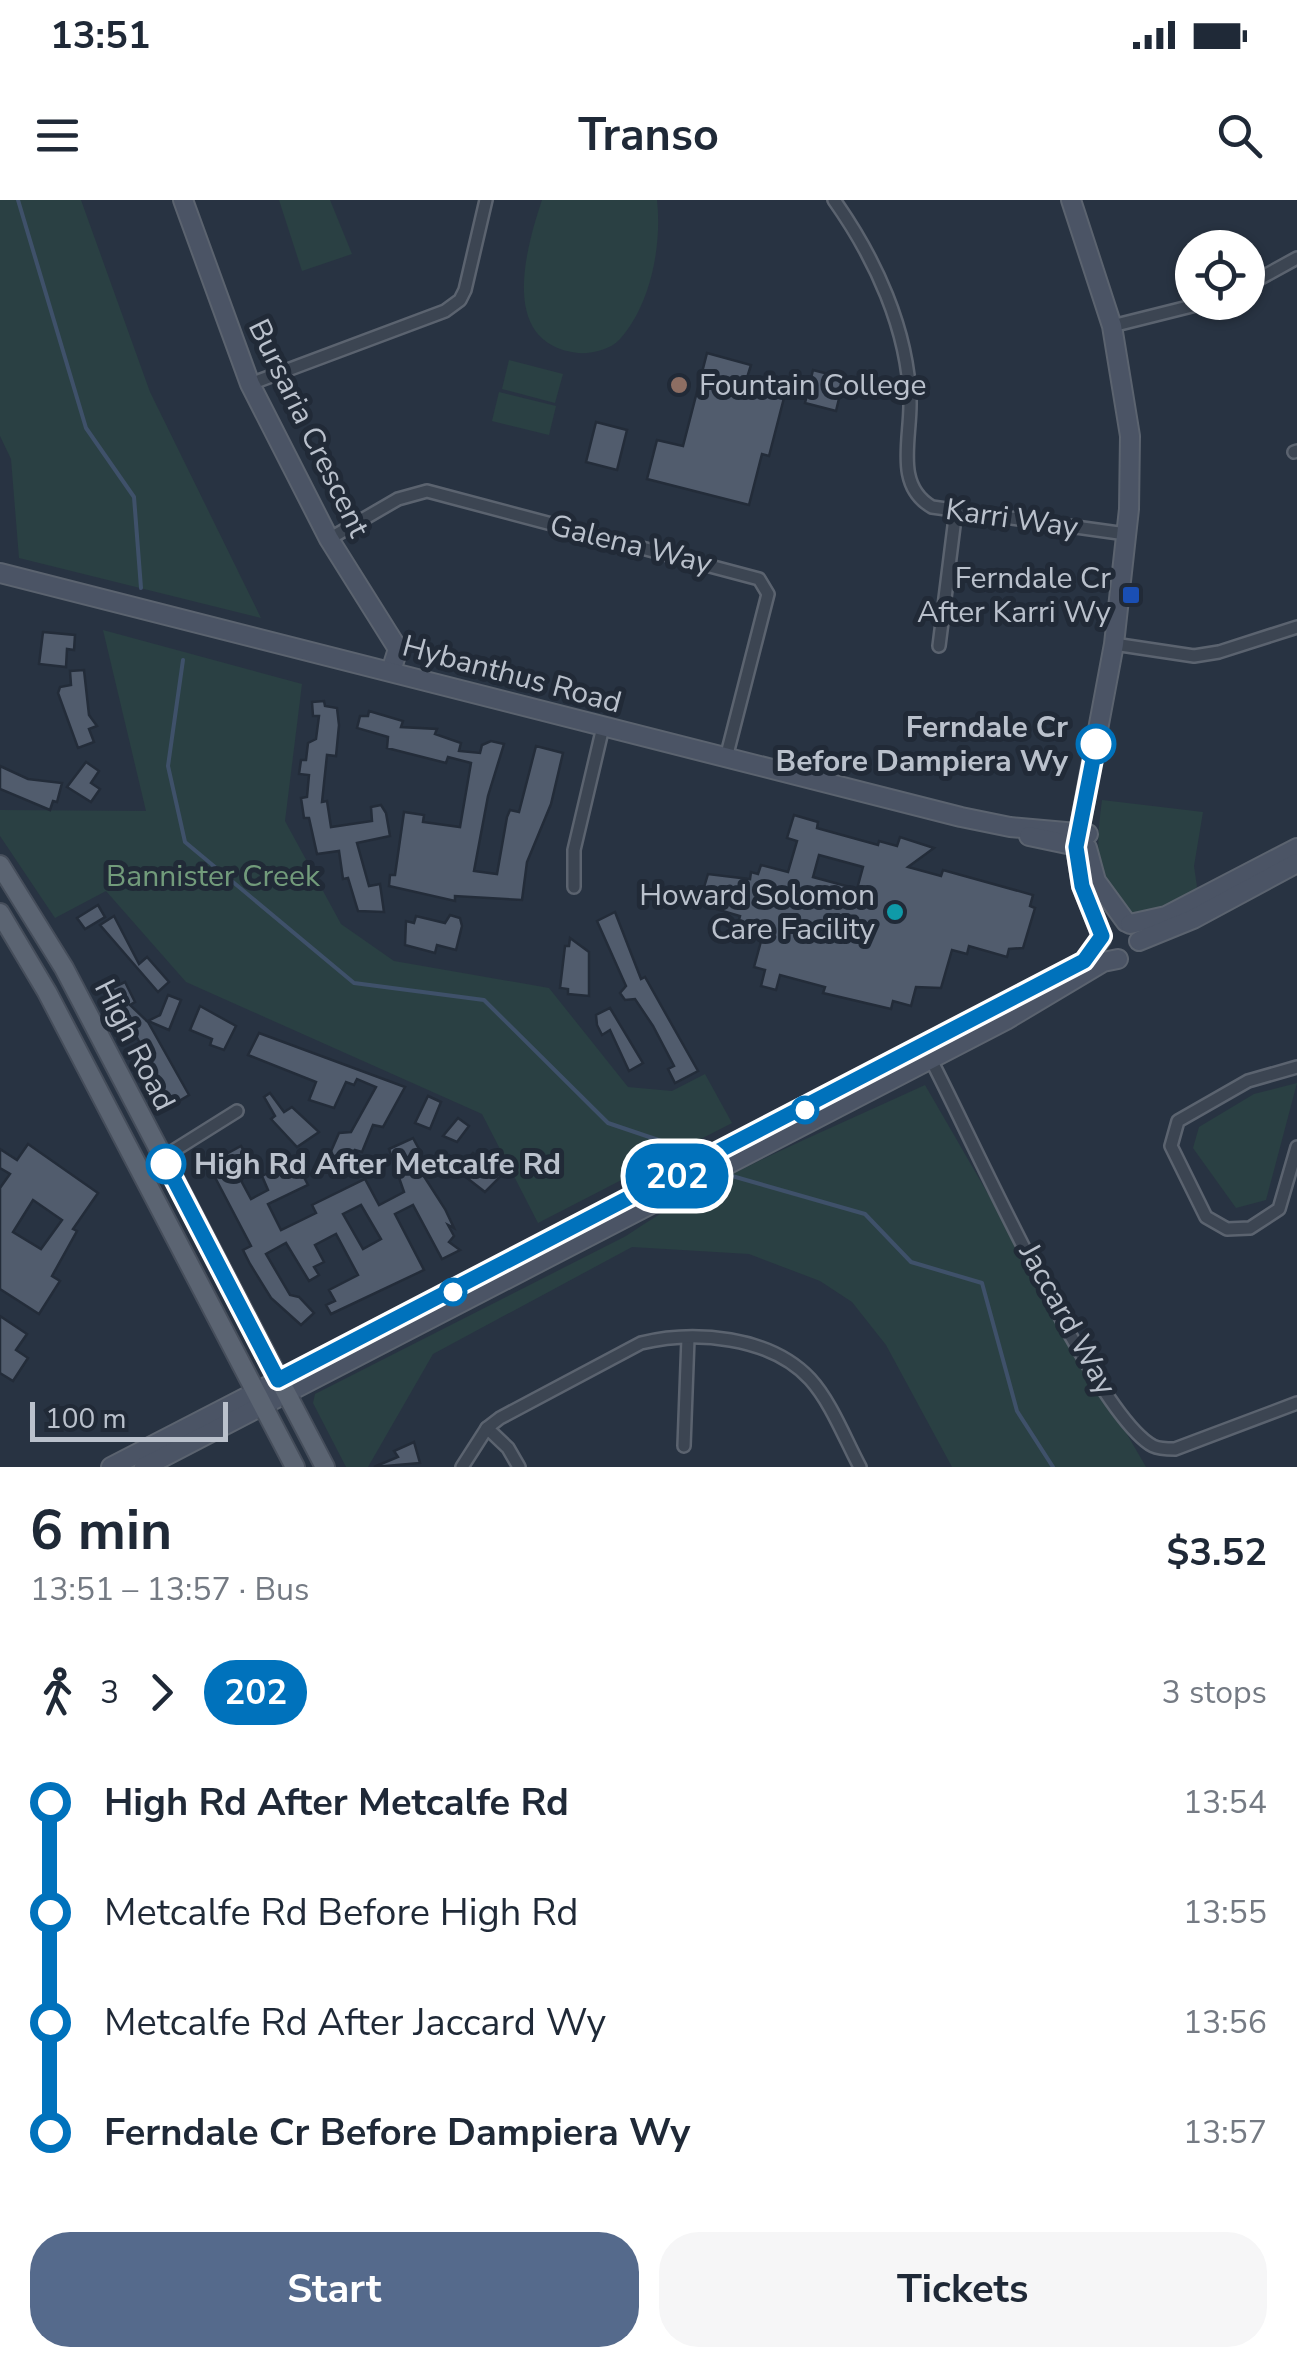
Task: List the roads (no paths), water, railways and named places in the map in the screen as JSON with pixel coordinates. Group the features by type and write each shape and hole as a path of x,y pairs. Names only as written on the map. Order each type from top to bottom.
{"main road":[{"name":"High Road","path":"0,865 64,968 325,1467"},
{"name":"High Road","path":"0,913 47,992 294,1467"}],"street":[{"name":"Bursaria Crescent","path":"183,200 250,384 330,538 398,648 390,671"},
{"path":"250,384 445,311 460,300 486,200"},
{"name":"Karri Way","path":"834,200 868,251 901,340 910,398 907,478 915,497 932,507 1126,534"},
{"path":"1071,200 1112,326 1128,407 1126,534 1114,644 1082,840 1082,886 1107,954 1118,959"},
{"path":"1265,276 1297,258"},
{"path":"1112,326 1175,310"},
{"name":"Galena Way","path":"330,538 398,499 427,491 758,579 768,594 726,758"},
{"path":"939,646 956,510"},
{"name":"Hybanthus Road","path":"0,573 1010,827 1029,836 1082,840"},
{"path":"371,666 384,646 378,618"},
{"path":"1114,644 1194,656 1297,627"},
{"path":"574,886 574,850 603,727"},
{"path":"1082,840 1096,882 1140,941"},
{"path":"928,1053 1074,968 1112,923 1166,916 1297,848"},
{"path":"144,1467 282,1387 1102,962 1134,954 1140,941 1193,919 1297,864"},
{"name":"Jaccard Way","path":"928,1053 1093,1376 1142,1438 1155,1448 1175,1449 1297,1403"},
{"path":"1297,1067 1248,1080 1178,1121 1172,1146 1206,1217 1227,1229 1250,1228 1279,1209 1297,1147"},
{"path":"162,1158 237,1111"},
{"path":"684,1446 688,1338"},
{"path":"462,1467 487,1428 641,1343 688,1338 735,1340 800,1370 818,1389 860,1467"},
{"path":"111,1467 260,1399"},
{"path":"487,1428 508,1448 519,1467"}],"waterway":[{"name":"Bannister Creek","path":"18,200 86,428 134,497 141,588"},
{"name":"Bannister Creek","path":"183,660 168,766 185,842 354,983 484,1000 608,1123 685,1149"},
{"name":"Bannister Creek","path":"732,1176 865,1214 911,1262 982,1283 1017,1411 1053,1467"}],"place":[{"name":"Fountain College","path":"679,385"},
{"name":"Ferndale Cr After Karri Wy","path":"1131,595"},
{"name":"Ferndale Cr Before Dampiera Wy","path":"1096,744"},
{"name":"Howard Solomon Care Facility","path":"895,912"},
{"name":"High Rd After Metcalfe Rd","path":"166,1164"}]}
